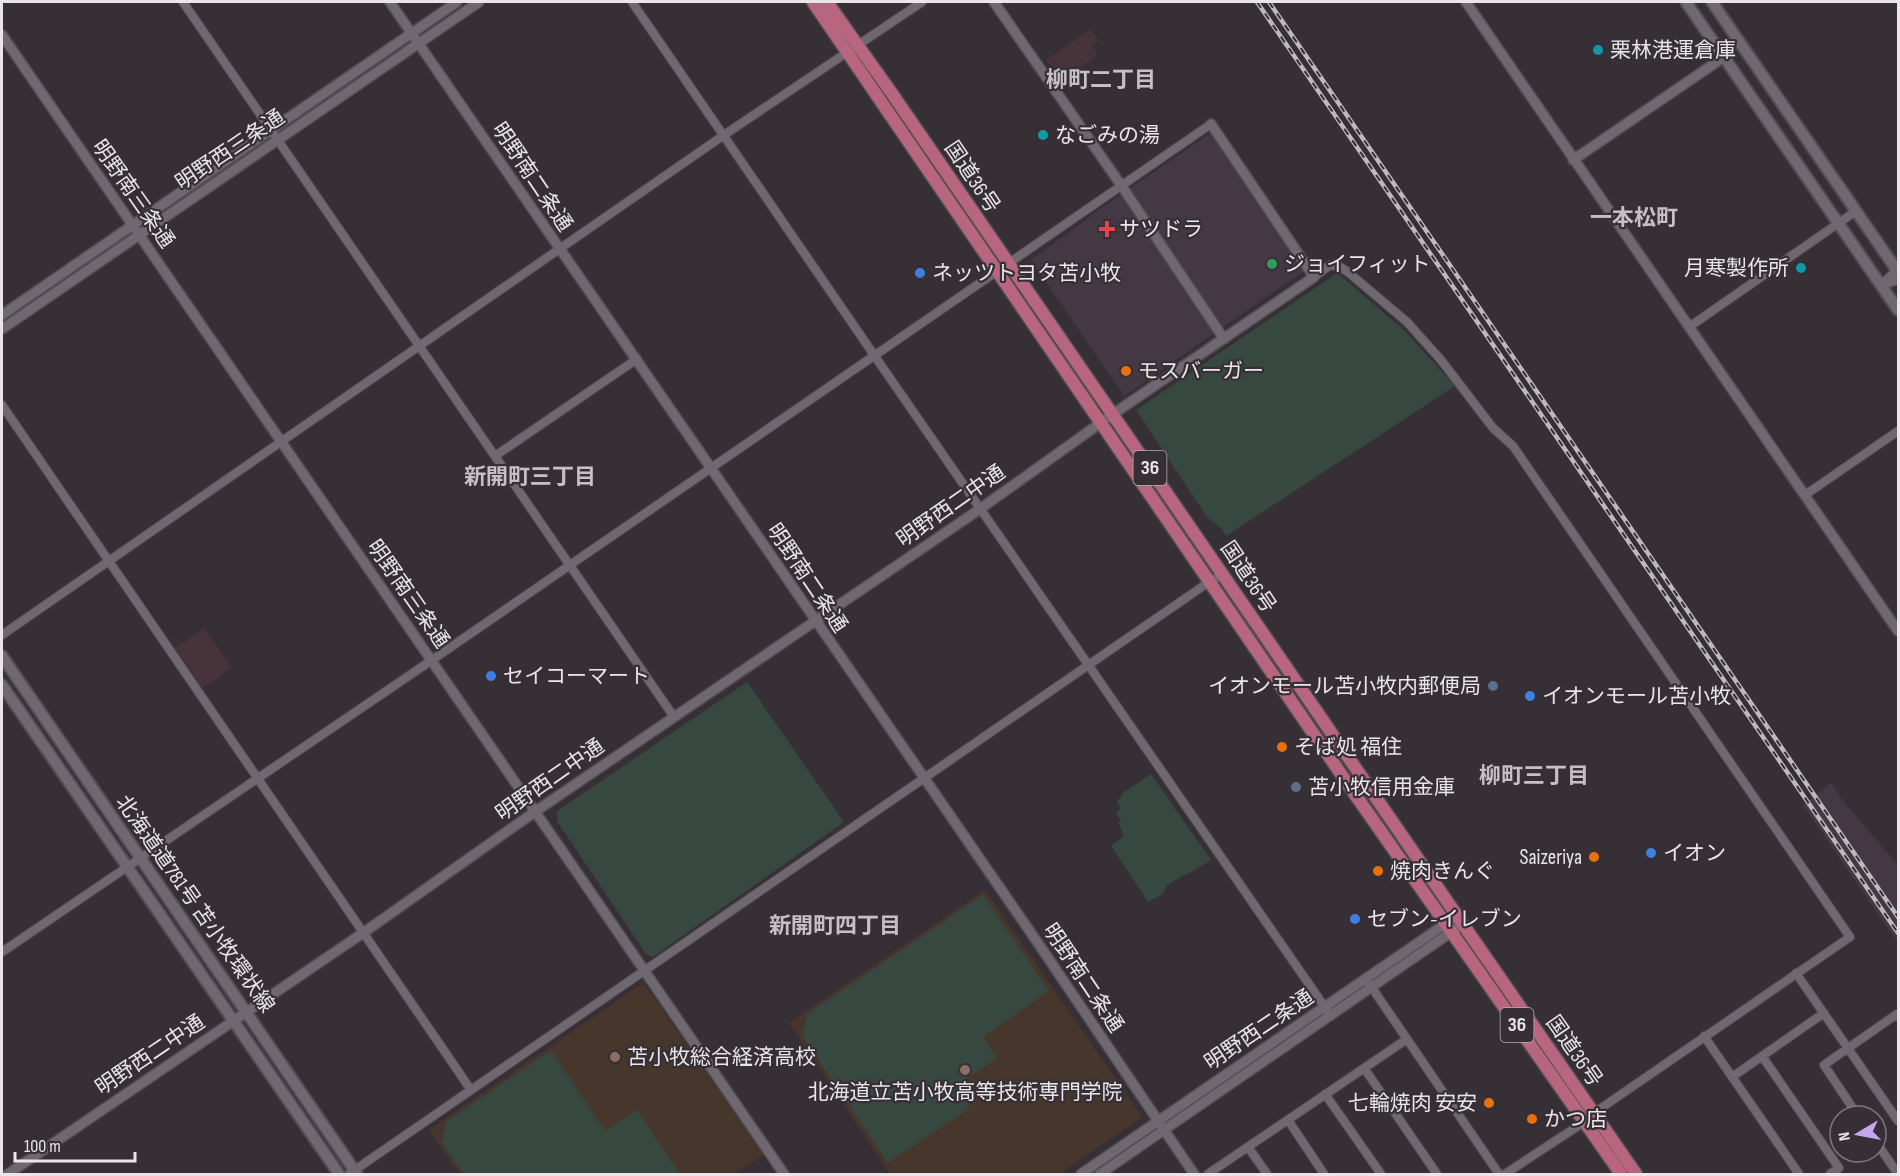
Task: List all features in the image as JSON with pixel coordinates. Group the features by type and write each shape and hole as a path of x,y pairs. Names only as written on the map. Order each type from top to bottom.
{"highway":[{"name":"国道36号","path":"813,2 893,94 1102,422 1209,582 1449,927 1589,1117 1636,1174"},
{"name":"国道36号","path":"827,2 853,50"},
{"name":"国道36号","path":"1002,267 1113,414 1460,920 1589,1117 1621,1174"}],"main road":[{"path":"1686,2 1899,310"},
{"path":"1712,2 1898,273"},
{"name":"北海道道781号 苫小牧環状線","path":"2,656 354,1173"},
{"name":"北海道道781号 苫小牧環状線","path":"2,685 231,1021 339,1174"}],"street":[{"path":"183,2 674,717"},
{"name":"明野南二条通","path":"390,2 1194,1174"},
{"name":"明野西三条通","path":"2,315 457,2"},
{"name":"明野西三条通","path":"2,329 479,2"},
{"path":"632,2 1330,1016"},
{"path":"2,635 724,135 922,2"},
{"path":"994,2 1224,339"},
{"path":"1466,2 1899,632"},
{"name":"明野南三条通","path":"2,34 784,1174"},
{"path":"1573,160 1724,57"},
{"path":"2,952 259,779 1211,124 1314,277 1330,265 1340,267 1407,322 1441,360 1493,428 1513,446 1850,937 1505,1174"},
{"path":"1689,327 1856,211"},
{"path":"1881,285 1898,273"},
{"name":"明野西二中通","path":"8,1174 363,933 1314,277"},
{"path":"495,456 637,359"},
{"path":"2,405 471,1090"},
{"path":"1805,495 1899,430"},
{"path":"354,1173 645,970 1222,575"},
{"name":"明野西二条通","path":"1100,1174 1330,1016 1368,984 1460,920"},
{"path":"1796,973 1899,1121"},
{"path":"1368,984 1499,1174"},
{"name":"明野西二条通","path":"1081,1174 1325,1007 1368,984"},
{"path":"1732,1077 1824,1012"},
{"path":"1850,1104 1824,1065 1897,1014 1899,1017"},
{"path":"1704,1036 1799,1174"},
{"path":"1208,1174 1407,1039"},
{"path":"1762,1056 1839,1168 1830,1174"},
{"path":"1364,1068 1437,1174"},
{"path":"1325,1094 1381,1174"},
{"path":"1288,1120 1324,1174"},
{"path":"1248,1147 1267,1174"},
{"path":"1888,1159 1898,1174"}],"shaded area":[{"path":"1091,29 1099,41 1092,46 1098,55 1061,81 1046,60"},
{"path":"1211,133 1304,271 1124,396 1031,260 1114,199"},
{"path":"204,628 232,668 203,688 175,648"},
{"path":"1831,783 1843,801 1898,865 1898,943 1803,805"},
{"name":"北海道立苫小牧高等技術専門学院","path":"985,890 1142,1117 1060,1174 890,1174 789,1023"},
{"name":"苫小牧総合経済高校","path":"641,984 645,985 764,1155 735,1174 460,1174 429,1130"}],"green space":[{"path":"1337,273 1404,330 1455,386 1226,536 1222,529 1207,517 1136,410"},
{"path":"747,682 844,822 653,957 646,954 557,821 557,811"},
{"path":"1151,774 1211,860 1166,886 1163,894 1148,902 1111,846 1123,837 1118,823 1121,821 1116,813 1121,808 1117,802 1124,792"},
{"path":"983,895 1049,991 983,1037 997,1058 956,1085 970,1108 888,1163 803,1037 807,1014"},
{"path":"551,1050 605,1131 637,1110 680,1174 464,1174 442,1144 446,1122"}],"railway":[{"path":"1257,2 1898,933"},
{"path":"1269,2 1898,917"}],"place":[{"name":"栗林港運倉庫","path":"1598,50"},
{"name":"なごみの湯","path":"1043,135"},
{"name":"サツドラ","path":"1107,229"},
{"name":"ジョイフィット","path":"1272,264"},
{"name":"月寒製作所","path":"1801,268"},
{"name":"ネッツトヨタ苫小牧","path":"920,273"},
{"name":"モスバーガー","path":"1126,371"},
{"name":"セイコーマート","path":"491,676"},
{"name":"イオンモール苫小牧内郵便局","path":"1493,686"},
{"name":"イオンモール苫小牧","path":"1530,696"},
{"name":"そば処 福住","path":"1282,747"},
{"name":"苫小牧信用金庫","path":"1296,787"},
{"name":"イオン","path":"1651,853"},
{"name":"Saizeriya","path":"1594,857"},
{"name":"焼肉きんぐ","path":"1378,871"},
{"name":"セブン-イレブン","path":"1355,919"},
{"name":"苫小牧総合経済高校","path":"615,1057"},
{"name":"北海道立苫小牧高等技術専門学院","path":"965,1070"},
{"name":"七輪焼肉 安安","path":"1489,1103"},
{"name":"かつ店","path":"1532,1119"}],"district":[{"name":"柳町二丁目","path":"1101,80"},
{"name":"一本松町","path":"1634,218"},
{"name":"新開町三丁目","path":"530,477"},
{"name":"柳町三丁目","path":"1534,776"},
{"name":"新開町四丁目","path":"835,926"}]}
